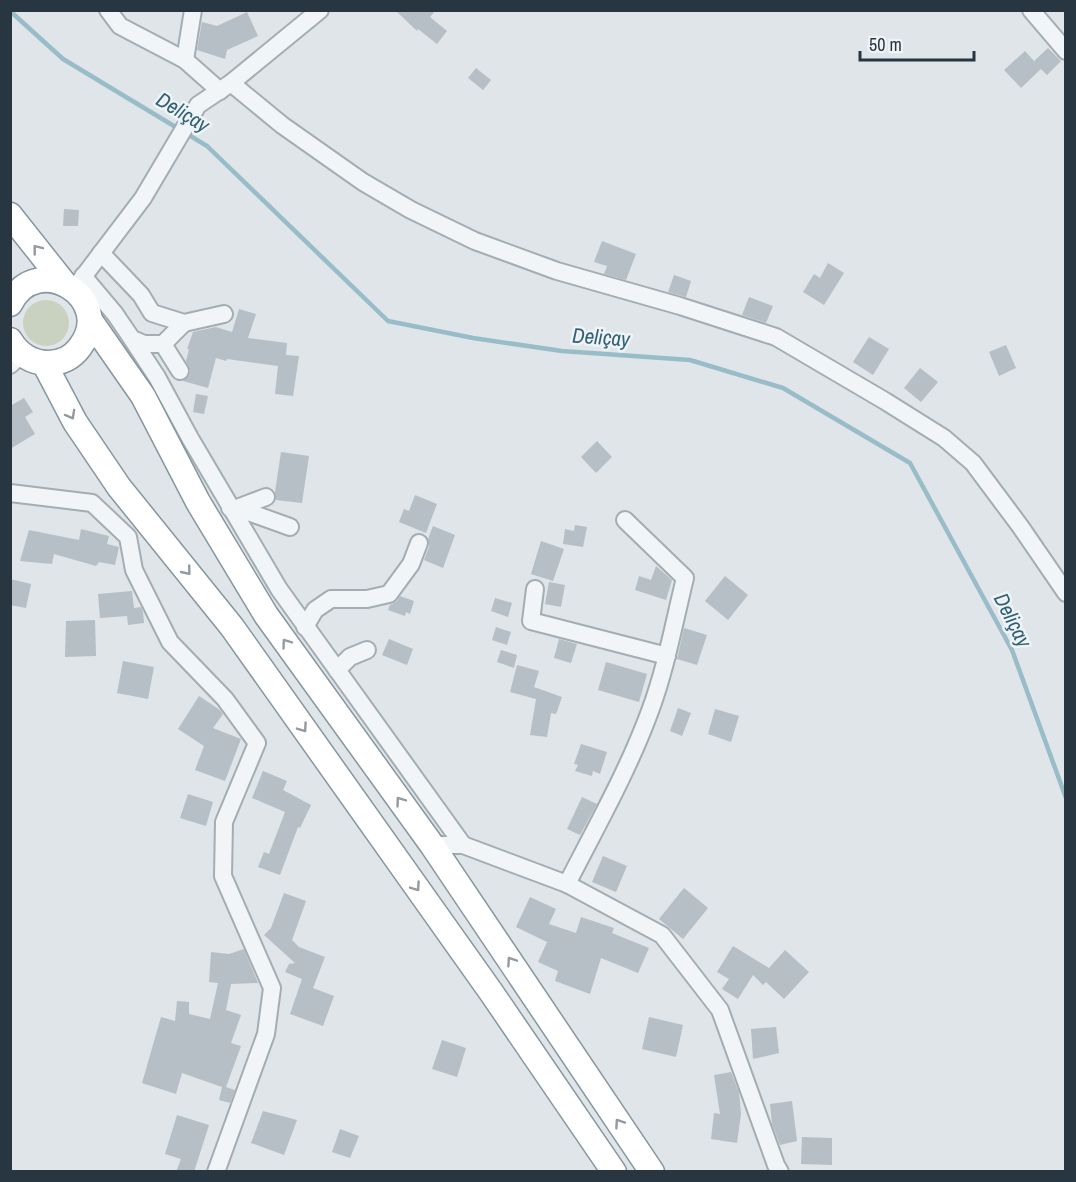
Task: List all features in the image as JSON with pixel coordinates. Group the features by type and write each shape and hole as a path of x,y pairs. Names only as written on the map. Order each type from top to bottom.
{"highway":[{"path":"10,215 74,283 87,308 90,320 143,396 198,502 266,615 432,845 652,1172"},
{"path":"10,304 19,291 40,280 74,283"},
{"path":"22,356 56,363 67,359 84,343 90,320"},
{"path":"22,356 75,422 119,487 232,627 491,992 614,1172"}],"street":[{"path":"108,10 120,26 185,60 363,182 411,210 475,241 557,271 680,306 776,338 885,401 944,438 973,463 1020,526 1065,593"},
{"path":"185,60 193,10"},
{"path":"320,10 226,87 198,105 143,198 101,253 74,283 115,314 157,377 190,438 234,508 279,589 463,845"},
{"path":"1031,10 1065,51"},
{"path":"101,253 141,295 152,313 184,323 224,314"},
{"path":"132,339 144,344 163,344 184,323"},
{"path":"163,344 180,371"},
{"path":"10,493 92,503 128,537 134,570 170,642 225,699 257,743 224,822 223,876 272,988 266,1034 216,1172"},
{"path":"234,508 266,497"},
{"path":"234,508 290,527"},
{"path":"567,884 624,772 650,711 667,656 685,578 625,520"},
{"path":"305,627 315,610 331,599 367,599 389,594 411,564 419,543"},
{"path":"535,589 531,621 667,656"},
{"path":"337,670 350,657 367,650"},
{"path":"432,845 463,845 567,884 662,935 720,1010 780,1172"}],"green space":[{"path":"51,300 63,306 68,314 68,332 63,340 55,345 41,346 33,343 26,336 23,318 26,310 33,303"}],"building":[{"path":"395,10 436,10 430,17 447,31 437,44 418,29 417,31"},
{"path":"247,12 258,36 227,50 225,59 197,50 202,22 217,26"},
{"path":"1048,48 1061,61 1047,75 1041,69 1021,88 1004,70 1025,51 1034,61"},
{"path":"476,68 491,80 483,90 468,78"},
{"path":"64,209 79,210 78,226 63,226"},
{"path":"602,241 636,254 626,280 604,274 607,266 594,262"},
{"path":"828,263 844,273 824,305 803,292 814,274 820,278"},
{"path":"674,275 691,281 686,297 668,292"},
{"path":"749,297 773,306 766,323 742,315"},
{"path":"239,309 256,314 248,338 287,343 286,355 299,356 293,396 275,394 278,366 227,359 226,361 216,358 208,388 183,381 189,376 190,371 186,361 189,349 187,349 193,332 216,327 232,332"},
{"path":"869,337 889,349 873,375 853,362"},
{"path":"1006,345 1016,368 999,376 989,352"},
{"path":"920,368 938,382 921,402 904,388"},
{"path":"196,394 208,396 204,414 193,412"},
{"path":"24,398 33,412 25,417 35,434 10,449 10,406"},
{"path":"597,441 612,457 596,473 581,457"},
{"path":"281,452 309,456 302,503 276,500 275,492"},
{"path":"415,495 437,504 426,533 399,522 404,509 409,511"},
{"path":"575,525 587,527 583,547 563,544 565,529 574,531"},
{"path":"433,526 455,535 443,568 424,560"},
{"path":"81,529 109,536 107,544 119,547 115,565 99,562 96,566 54,554 52,564 20,561 29,530 79,540"},
{"path":"541,541 564,549 553,581 531,574"},
{"path":"656,566 672,580 666,600 635,590 639,576 651,580"},
{"path":"725,576 748,595 728,620 705,601"},
{"path":"10,579 31,584 26,608 10,605"},
{"path":"549,582 565,585 561,607 545,604"},
{"path":"132,591 134,608 141,607 144,623 128,625 127,616 100,618 98,594"},
{"path":"400,596 414,601 410,614 406,612 405,616 388,610"},
{"path":"495,598 512,603 508,617 491,611"},
{"path":"95,620 96,656 65,657 66,621"},
{"path":"496,627 511,632 507,645 492,640"},
{"path":"684,628 707,635 697,665 677,659"},
{"path":"389,639 413,649 407,665 382,655"},
{"path":"559,639 577,644 571,663 554,658"},
{"path":"501,650 517,655 514,668 497,662"},
{"path":"123,661 154,667 148,699 117,693"},
{"path":"606,662 647,674 639,702 598,690"},
{"path":"517,665 539,671 534,687 562,697 556,714 551,713 547,737 530,735 536,699 510,692"},
{"path":"199,696 223,714 213,728 241,739 225,781 195,770 204,746 178,729"},
{"path":"678,708 691,713 682,736 670,731"},
{"path":"715,709 739,716 731,742 708,734"},
{"path":"581,744 607,752 600,774 593,771 592,776 575,771 578,765 574,764"},
{"path":"263,771 287,781 283,790 311,805 300,828 298,827 280,875 258,867 264,852 269,854 285,812 252,798"},
{"path":"188,794 213,802 206,826 180,818"},
{"path":"582,797 597,804 580,835 567,829"},
{"path":"603,856 627,866 616,892 592,882"},
{"path":"684,888 708,908 683,939 659,919"},
{"path":"284,893 306,901 292,940 299,947 325,957 313,988 334,996 323,1026 290,1014 302,979 285,972 289,964 295,963 264,935 271,928"},
{"path":"530,897 556,909 549,924 576,933 581,917 614,928 612,933 649,948 638,973 601,958 590,994 555,981 558,971 538,962 547,942 516,927"},
{"path":"733,946 769,968 785,950 809,972 784,999 766,982 763,985 753,975 738,999 722,989 729,979 717,972"},
{"path":"244,949 258,983 231,984 226,1010 241,1015 231,1043 241,1046 226,1087 235,1090 230,1103 219,1100 222,1087 182,1073 176,1094 142,1083 161,1017 175,1021 177,1001 189,1002 189,1014 210,1019 218,983 209,982 211,952 229,954"},
{"path":"649,1017 683,1025 676,1057 642,1049"},
{"path":"776,1027 779,1053 753,1059 751,1029"},
{"path":"442,1040 466,1048 457,1077 432,1069"},
{"path":"731,1072 739,1092 741,1114 737,1143 711,1139 714,1113 720,1114 714,1075"},
{"path":"792,1101 797,1141 780,1145 772,1124 770,1104"},
{"path":"263,1111 297,1120 284,1155 251,1143"},
{"path":"177,1115 209,1125 194,1172 176,1172 181,1159 165,1154"},
{"path":"340,1129 359,1136 350,1158 332,1152"},
{"path":"802,1137 832,1138 832,1165 801,1164"}],"waterway":[{"name":"Deliçay","path":"10,11 63,59 207,146 388,321 473,338 562,351 690,360 783,388 910,463 1012,650 1066,798"}]}
